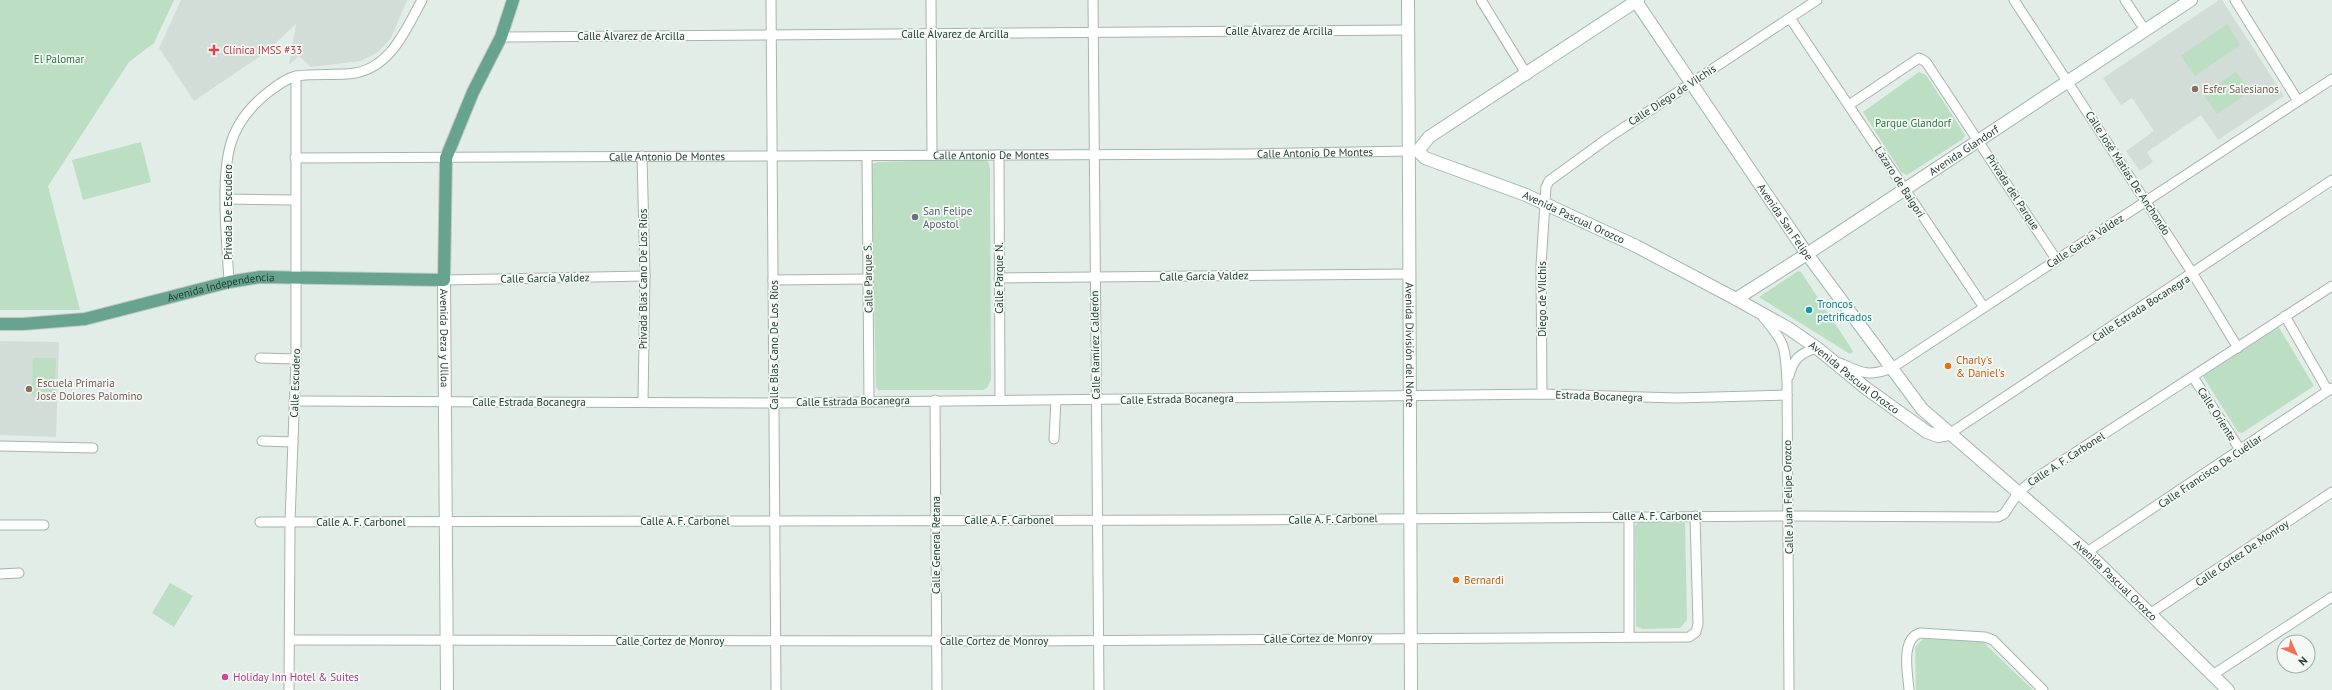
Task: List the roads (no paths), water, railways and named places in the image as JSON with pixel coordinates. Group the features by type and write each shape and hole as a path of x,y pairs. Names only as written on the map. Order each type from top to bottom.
{"main road":[{"name":"Avenida Deza y Ulloa","path":"447,690 448,640 444,280 446,158 473,92 500,36 513,0"},
{"name":"Avenida División del Norte","path":"1408,0 1414,151 1409,274 1412,396 1411,690"},
{"name":"Avenida Glandorf","path":"1736,299 1808,254 2190,0"},
{"path":"1414,151 1429,137 1527,75 1636,1"},
{"name":"Avenida San Felipe","path":"1636,1 1808,254 1922,409 1949,434"},
{"name":"Avenida Pascual Orozco","path":"1414,151 1425,158 1545,204 1636,246 1760,312 1817,348 1867,389 1927,432 1938,436 1949,434 2087,552 2214,674 2228,690"},
{"name":"Avenida Independencia","path":"0,324 23,324 85,319 229,282 260,277 295,276 444,280"}],"street":[{"path":"296,76 355,73 385,58 399,41 422,0"},
{"name":"Calle Blas Cano De Los Ríos","path":"771,0 776,690"},
{"path":"931,0 932,155"},
{"name":"Calle Ramírez Calderón","path":"1093,0 1098,690"},
{"path":"1481,0 1527,75"},
{"name":"Calle Diego de Vilchis","path":"1545,204 1546,187 1554,176 1817,0"},
{"name":"Calle José Matías De Anchondo","path":"2014,0 2193,274 2238,348"},
{"path":"2125,0 2145,30"},
{"path":"2235,0 2298,101"},
{"name":"Lázaro de Baigori","path":"1790,18 1983,306"},
{"name":"Calle Álvarez de Arcilla","path":"500,36 1408,30"},
{"name":"Privada del Parque","path":"1849,105 1916,60 1922,59 1926,62 1979,140 2056,259"},
{"name":"Calle Escudero","path":"289,690 290,522 296,359 296,76"},
{"name":"Privada De Escudero","path":"229,282 226,199 228,159 231,143 240,122 262,97 277,86 296,76"},
{"name":"Calle García Valdez","path":"1831,359 1865,373 1878,373 1892,368 1983,306 2332,79"},
{"name":"Calle Antonio De Montes","path":"295,158 1094,155 1414,151"},
{"name":"Calle Parque N.","path":"999,155 1000,400"},
{"name":"Privada Blas Cano De Los Ríos","path":"642,156 645,276 643,402"},
{"name":"Calle Parque S.","path":"866,156 869,401"},
{"name":"Calle Estrada Bocanegra","path":"1949,434 2193,274 2332,180"},
{"path":"226,199 295,200"},
{"name":"Diego de VIlchis","path":"1542,394 1541,266 1545,204"},
{"name":"Calle García Valdez","path":"999,278 1409,274"},
{"name":"Calle García Valdez","path":"444,280 645,276"},
{"path":"773,280 868,279"},
{"name":"Calle A. F. Carbonel","path":"260,522 1096,520 1695,516 1994,518 2004,514 2018,493 2033,480 2332,286"},
{"name":"Calle Juan Felipe Orozco","path":"1760,312 1782,340 1785,349 1788,381 1789,690"},
{"path":"2285,316 2330,389"},
{"path":"1788,381 1797,357 1806,351 1817,348"},
{"path":"260,358 296,359"},
{"name":"Calle Oriente","path":"2193,377 2241,451"},
{"name":"Calle Francisco De Cuéllar","path":"2087,552 2241,451 2330,389"},
{"name":"Estrada Bocanegra","path":"1412,396 1542,394 1677,398 1787,395"},
{"name":"Calle Estrada Bocanegra","path":"294,401 774,403 935,400 1095,400 1412,396"},
{"name":"Calle General Retana","path":"935,400 937,690"},
{"path":"1054,439 1056,400"},
{"path":"262,441 292,442"},
{"path":"0,446 93,448"},
{"name":"Calle Cortez De Monroy","path":"2151,613 2332,492"},
{"name":"Calle Cortez de Monroy","path":"290,640 936,641 1689,637 1696,632 1698,624 1695,516"},
{"path":"1629,517 1629,637"},
{"path":"0,525 44,525"},
{"path":"0,574 19,573"},
{"path":"2214,674 2332,597"},
{"path":"1909,690 1908,645 1911,637 1920,633 1985,637 1993,640 2043,690"}],"place":[{"name":"Clínica IMSS #33","path":"214,50"},
{"name":"Esfer Salesianos","path":"2195,89"},
{"name":"San Felipe Apostol","path":"915,217"},
{"name":"Troncos petrificados","path":"1809,310"},
{"name":"Charly's & Daniel's","path":"1948,366"},
{"name":"Escuela Primaria José Dolores Palomino","path":"29,389"},
{"name":"Bernardi","path":"1456,580"},
{"name":"Holiday Inn Hotel & Suites","path":"225,677"}],"park label":[{"name":"El Palomar","path":"59,59"},
{"name":"Parque Glandorf","path":"1913,123"}]}
